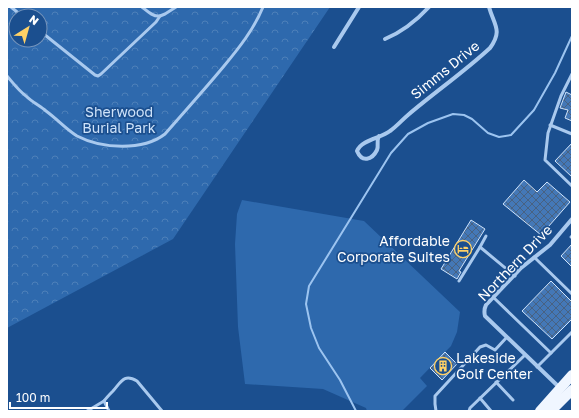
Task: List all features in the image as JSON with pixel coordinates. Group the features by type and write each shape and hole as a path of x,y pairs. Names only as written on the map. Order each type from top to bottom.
{"main road":[{"path":"540,411 572,375"},
{"path":"552,411 572,390"}],"street":[{"path":"334,47 359,7"},
{"path":"385,39 402,31 429,7"},
{"name":"Simms Drive","path":"379,136 377,149 371,157 367,159 361,158 357,152 358,148 362,144 379,136 390,131 490,48 494,43 497,32 489,7"},
{"name":"Northern Drive","path":"560,389 485,316 484,308 515,276 550,245 571,222"}],"lane":[{"path":"142,7 154,16 165,14 176,7"},
{"path":"7,76 26,96 69,131 78,136 88,141 115,146 139,145 153,141 166,134 225,65 249,34 263,7"},
{"path":"48,37 98,76 156,22 160,16"},
{"path":"572,74 561,96 550,125 545,160 572,186"},
{"path":"550,125 572,134"},
{"path":"459,281 486,236"},
{"path":"480,247 515,276"},
{"path":"534,258 572,294"},
{"path":"494,297 551,353"},
{"path":"537,367 572,332"},
{"path":"436,411 435,396 480,348 486,345 496,350 507,337"},
{"path":"469,411 470,408 496,382 525,355"},
{"path":"87,411 104,401 122,380 128,378 133,378 137,381 162,411"},
{"path":"496,382 513,400"},
{"path":"480,398 491,411"},
{"path":"104,401 109,411"}],"green space":[{"name":"Sherwood Burial Park","path":"7,7 330,7 173,239 7,328"},
{"path":"242,200 364,221 460,312 457,332 451,346 420,378 427,386 402,411 367,411 366,408 323,389 245,384 238,327 235,244 237,214"}],"building":[{"path":"566,92 572,95 572,121 565,118 568,110 560,108"},
{"path":"572,143 572,177 555,161"},
{"path":"524,180 537,192 547,182 570,202 541,235 503,204"},
{"name":"Affordable Corporate Suites","path":"471,220 485,229 459,271 461,272 457,279 441,269"},
{"path":"572,244 572,267 561,256"},
{"path":"551,281 572,302 572,319 552,339 522,311"},
{"name":"Lakeside Golf Center","path":"445,352 457,364 442,380 430,368"}],"waterway":[{"path":"356,411 340,380 319,348 311,328 306,304 309,286 391,153 408,134 428,123 453,114 464,115 472,119 488,133 499,137 511,135 534,110 555,73 572,36"}],"place":[{"name":"Affordable Corporate Suites","path":"463,249"},
{"name":"Lakeside Golf Center","path":"443,366"}]}
